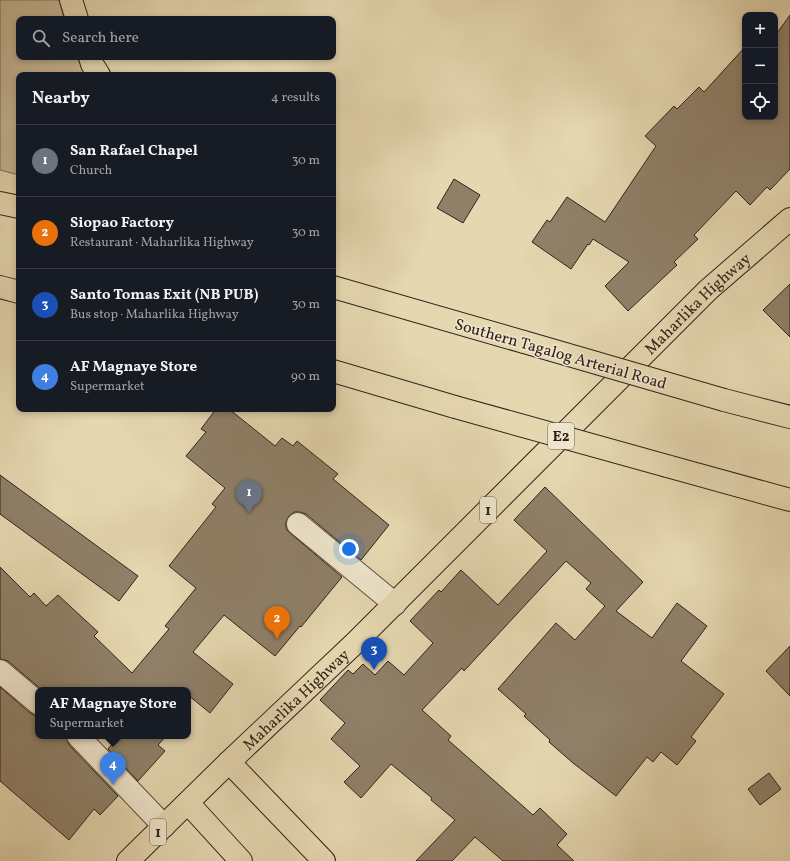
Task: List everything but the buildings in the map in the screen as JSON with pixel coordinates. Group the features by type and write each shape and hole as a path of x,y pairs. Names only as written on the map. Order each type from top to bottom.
{"highway":[{"path":"70,0 76,16"},
{"path":"91,60 97,72"},
{"path":"0,203 16,206"},
{"name":"Maharlika Highway","path":"128,861 229,762 395,604 708,290 790,219"},
{"path":"336,272 426,315"},
{"path":"0,287 16,291"},
{"name":"Southern Tagalog Arterial Road","path":"336,288 724,400 790,417"},
{"name":"E2","path":"336,372 455,407 790,500"},
{"path":"763,492 790,505"},
{"path":"229,762 324,861"},
{"path":"188,803 241,861"}],"street":[{"path":"298,524 395,604"},
{"path":"0,671 35,700"},
{"path":"81,739 164,826"}],"shaded area":[{"path":"0,0 59,0 63,16 16,16 16,60 78,60 85,72 16,72 16,174 0,170"}],"place":[{"name":"San Rafael Chapel","path":"249,513"},
{"name":"Siopao Factory","path":"277,639"},
{"name":"Santo Tomas Exit (NB PUB)","path":"374,670"},
{"name":"AF Magnaye Store","path":"113,785"}]}
